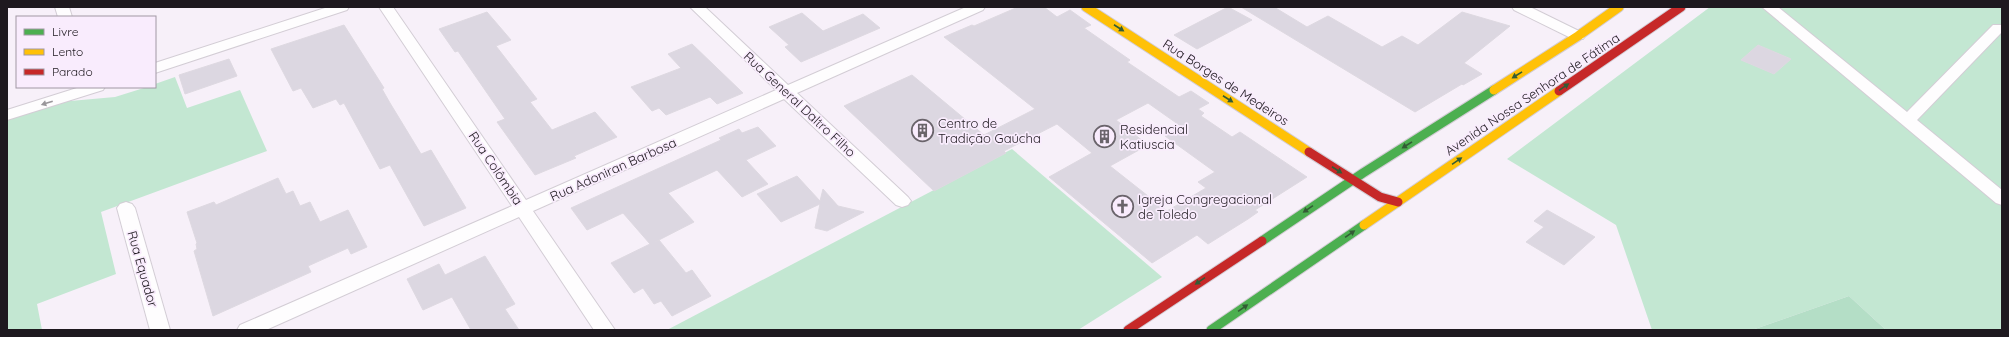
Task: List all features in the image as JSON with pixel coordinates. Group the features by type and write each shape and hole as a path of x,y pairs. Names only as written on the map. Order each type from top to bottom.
{"street":[{"path":"156,68 342,7"},
{"name":"Rua Colômbia","path":"386,7 605,330"},
{"name":"Rua General Daltro Filho","path":"697,7 902,201"},
{"name":"Rua Adoniran Barbosa","path":"247,330 978,7"},
{"name":"Rua Borges de Medeiros","path":"1086,7 1352,180"},
{"path":"1520,7 1578,36"},
{"name":"Avenida Nossa Senhora de Fátima","path":"1128,330 1352,180 1578,36 1619,7"},
{"name":"Avenida Nossa Senhora de Fátima","path":"1211,330 1681,7"},
{"path":"1769,7 2002,199"},
{"path":"1908,120 1998,28"},
{"path":"7,115 88,88"},
{"path":"1352,180 1380,197 1398,202"},
{"path":"1387,189 1391,191 1398,202"},
{"name":"Rua Equador","path":"126,208 160,330"}],"green space":[{"path":"1710,7 2002,7 2002,330 1886,330 1849,296 1752,330 1652,330 1616,225 1507,159"},
{"path":"175,77 187,108 240,90 267,151 101,212 116,274 37,304 42,330 7,330 7,119 59,102 115,97 144,88 156,88 156,84"},
{"path":"1012,149 1162,277 1078,330 667,330"},
{"path":"1849,296 1886,330 1752,330"}],"building":[{"path":"1018,7 1044,7 1057,17 1070,10 1091,25 1084,28 1130,60 1127,62 1179,97 1191,91 1209,103 1198,109 1204,113 1201,116 1232,137 1240,132 1307,177 1255,210 1258,212 1208,244 1197,235 1152,263 1049,177 1092,153 1057,124 1004,151 1006,153 934,191 844,106 912,75 984,135 1035,109 944,37 972,25 974,26","holes":["1148,103 1182,127 1165,136 1215,172 1198,182 1206,188 1167,211 1110,166 1148,145 1116,120"]},
{"path":"1228,7 1252,20 1197,49 1174,35"},
{"path":"1241,7 1274,7 1307,27 1328,16 1382,47 1402,36 1418,45 1462,12 1510,26 1464,63 1482,74 1415,112"},
{"path":"487,12 511,40 496,46 537,99 530,102 552,130 595,112 617,137 574,156 576,158 535,175 497,122 505,119 458,51 455,52 439,29"},
{"path":"802,13 823,31 863,14 880,28 801,62 785,47 789,45 769,27"},
{"path":"344,25 384,88 382,89 421,154 431,150 466,208 424,226 390,165 380,169 344,103 340,105 336,99 313,108 301,88 293,91 271,49"},
{"path":"692,44 743,93 717,104 710,97 666,115 659,108 652,111 631,87 681,68 668,54"},
{"path":"1758,45 1791,59 1774,74 1741,60"},
{"path":"229,59 237,76 185,94 179,75"},
{"path":"758,127 776,146 746,160 768,184 742,197 717,170 668,193 694,222 655,242 659,240 686,273 692,270 711,296 672,316 661,301 654,304 643,288 634,293 611,263 650,244 623,213 587,230 571,208 721,140 719,138 739,129 742,133"},
{"path":"797,176 820,201 823,189 838,206 864,212 827,231 815,228 820,204 781,222 757,194"},
{"path":"278,178 286,194 293,191 300,206 310,202 320,222 348,210 367,247 351,254 348,248 308,266 311,272 213,316 194,251 197,249 197,243 187,212 214,202 216,205"},
{"path":"1547,210 1595,237 1564,265 1526,242 1544,227 1534,221"},
{"path":"485,256 515,304 505,309 519,330 471,330 452,297 423,310 407,279 439,264 445,275"}],"traffic: fast":[{"path":"1262,241 1363,173 1494,90"},
{"path":"1211,330 1364,225"}],"traffic: slow":[{"path":"1086,7 1309,152"},
{"path":"1494,90 1578,36 1619,7"},
{"path":"1364,225 1559,91"}],"traffic: jam":[{"path":"1559,91 1681,7"},
{"path":"1309,152 1380,197 1398,202"},
{"path":"1128,330 1262,241"}],"place":[{"name":"Centro de Tradição Gaúcha","path":"923,130"},
{"name":"Residencial Katiuscia","path":"1104,136"},
{"name":"Igreja Congregacional de Toledo","path":"1122,206"}]}
